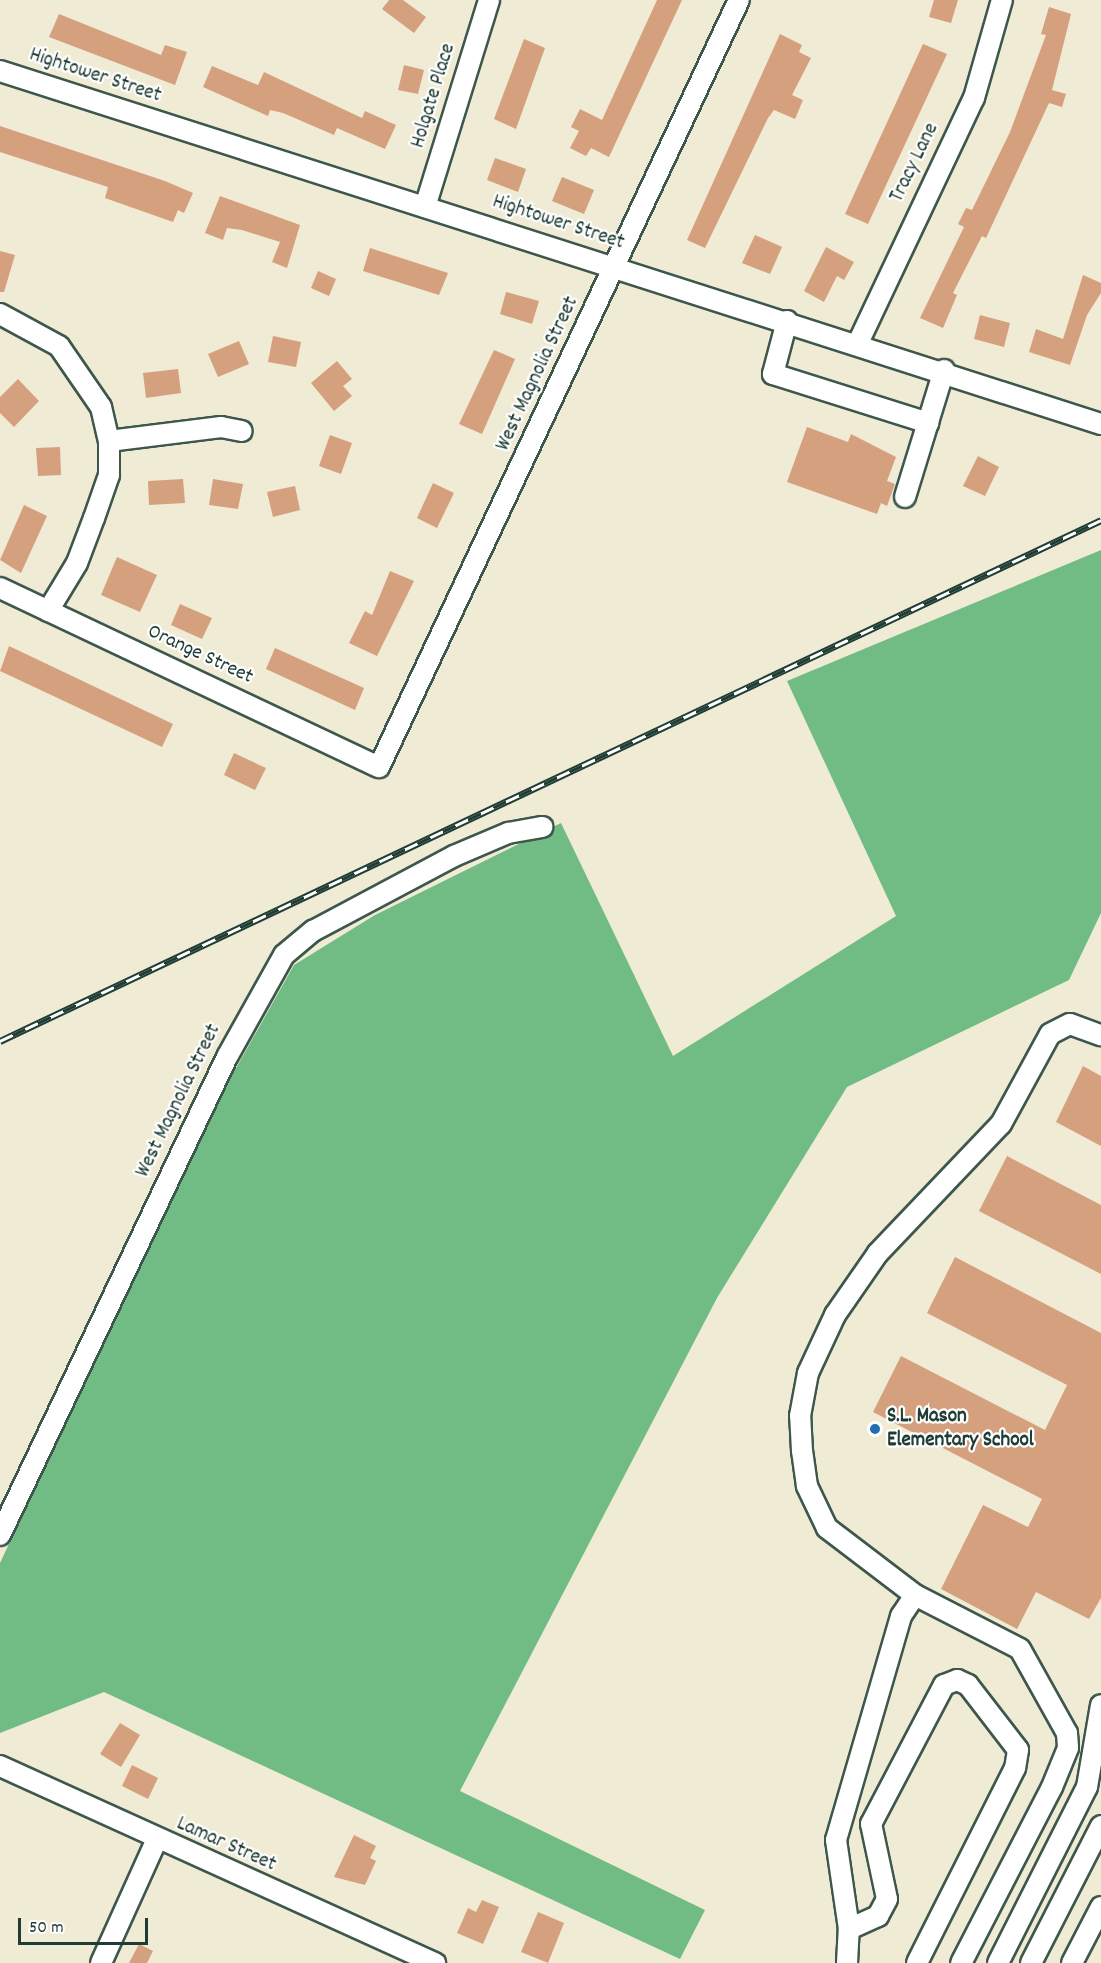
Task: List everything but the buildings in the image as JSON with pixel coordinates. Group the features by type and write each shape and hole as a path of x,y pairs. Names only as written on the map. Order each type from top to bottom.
{"street":[{"name":"Holgate Place","path":"425,207 489,0"},
{"name":"West Magnolia Street","path":"379,767 739,0"},
{"name":"Tracy Lane","path":"858,343 974,98 1002,0"},
{"name":"Hightower Street","path":"0,71 944,370 1101,424"},
{"path":"0,314 59,346 101,407 109,441 109,475 94,518 77,563 48,611"},
{"path":"788,321 772,374 928,423"},
{"path":"905,497 944,370"},
{"path":"109,441 221,427 242,431"},
{"name":"Orange Street","path":"0,588 379,767"},
{"name":"West Magnolia Street","path":"0,1535 227,1057 284,955 313,931 454,856 508,833 542,827"},
{"path":"961,1963 1052,1787 1068,1748 1067,1733 1020,1649 915,1595 827,1528 807,1486 800,1416 808,1373 835,1315 878,1253 1001,1124 1050,1034 1070,1024 1101,1035"},
{"path":"848,1963 849,1929 836,1840 901,1616 915,1595"},
{"path":"849,1929 878,1916 887,1899 871,1824 944,1685 957,1680 968,1684 1018,1750 1015,1768 917,1963"},
{"path":"998,1963 1087,1787 1101,1706"},
{"name":"Lamar Street","path":"0,1766 404,1957 435,1963"},
{"path":"1031,1963 1101,1826"},
{"path":"101,1963 156,1841"},
{"path":"1073,1963 1101,1907"}],"green space":[{"path":"1101,550 1101,913 1069,980 847,1087 717,1298 460,1791 705,1910 680,1959 104,1692 0,1733 0,1563 217,1102 294,965 375,915 561,823 673,1056 896,916 787,681"}],"railway":[{"path":"0,1041 1101,520"}],"place":[{"name":"S.L. Mason Elementary School","path":"875,1429"}]}
